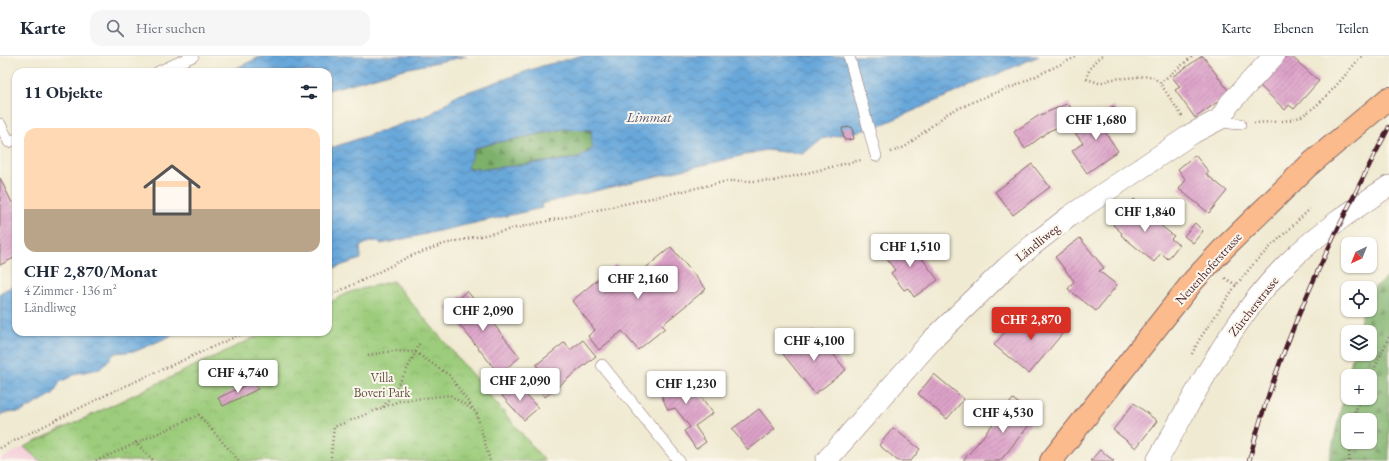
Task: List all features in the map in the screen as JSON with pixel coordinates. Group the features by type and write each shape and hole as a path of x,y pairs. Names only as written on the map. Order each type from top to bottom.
{"main road":[{"name":"Neuenhoferstrasse","path":"1051,461 1194,280 1223,249 1308,166 1389,98"}],"street":[{"path":"1220,120 1230,103 1274,56"},
{"name":"Ländliweg","path":"826,461 932,340 970,301 1007,267 1070,216 1193,133 1220,120"},
{"name":"Zürcherstrasse","path":"1158,461 1216,356 1235,327 1260,295 1283,268 1309,243 1368,199 1389,186"}],"lane":[{"path":"167,68 193,56"},
{"path":"849,56 876,156"},
{"path":"1220,120 1240,124"},
{"path":"0,124 10,142 12,141"},
{"path":"602,365 679,461"}],"path":[{"path":"332,294 408,257 444,244 728,181 773,181 876,156 905,147 948,113 989,95 1015,86 1078,56"},
{"path":"1102,56 1093,63 1087,75 1087,79 1099,83 1112,79 1152,76 1160,83 1178,111"},
{"path":"1160,83 1193,56"},
{"path":"1240,124 1294,119 1309,111 1321,101 1362,56"},
{"path":"0,448 114,391 237,336"},
{"path":"1374,369 1389,337"},
{"path":"382,408 396,389 420,342"},
{"path":"368,355 393,351 415,352 449,375 476,412 490,461"},
{"path":"331,461 334,427 399,401 450,395 476,412"},
{"path":"96,461 135,442 199,415 239,461"},
{"path":"135,442 154,461"},
{"path":"1348,461 1349,449"}],"shaded area":[{"path":"24,447 40,461 0,461 0,459"}],"green space":[{"path":"563,129 591,130 593,149 579,158 486,169 467,168 475,148"},
{"path":"1389,276 1389,461 1329,461 1342,405 1377,405 1377,369 1350,369 1351,361 1377,361 1377,325 1360,325 1361,317 1377,317 1377,285"},
{"name":"Villa Boveri Park","path":"393,281 545,461 40,461 24,447 258,336 332,336 332,301 350,292"}],"water":[{"path":"262,56 467,56 404,69 332,89 332,68 236,68"},
{"name":"Limmat","path":"580,56 1039,56 874,128 821,139 803,154 765,150 541,204 542,208 381,244 378,241 371,242 360,247 361,259 332,269 332,148 431,114 456,96 542,66","holes":["563,129 591,130 592,149 579,158 486,169 467,168 475,148"]},
{"path":"12,286 12,336 171,336 136,351 115,353 100,369 78,373 60,382 53,394 21,412 3,413 0,416 0,293"}],"building":[{"path":"1202,56 1230,93 1195,118 1175,90 1180,87 1172,77"},
{"path":"1286,56 1291,56 1319,81 1294,109 1289,105 1285,110 1259,85"},
{"path":"1069,103 1074,120 1049,131 1025,149 1014,132 1038,116"},
{"path":"1113,106 1121,116 1103,129 1118,151 1087,173 1072,151 1083,143 1075,133"},
{"path":"852,127 854,139 844,140 842,128"},
{"path":"1195,155 1209,172 1206,174 1227,191 1209,213 1179,189 1186,180 1178,169"},
{"path":"1032,164 1050,187 1013,215 995,192"},
{"path":"0,178 12,203 12,259 0,265"},
{"path":"1134,199 1144,207 1141,210 1174,236 1171,239 1179,245 1168,259 1161,253 1154,262 1121,235 1122,233 1113,225"},
{"path":"1195,223 1203,231 1193,243 1184,236"},
{"path":"906,237 938,280 914,297 908,288 904,290 891,273 895,270 883,254"},
{"path":"1080,238 1104,268 1099,271 1117,285 1096,311 1068,289 1074,281 1055,257"},
{"path":"671,247 706,289 662,325 665,328 638,350 622,331 599,350 588,336 595,330 572,301 616,264 630,281"},
{"path":"467,291 520,357 499,374 446,308"},
{"path":"1044,310 1067,328 1029,374 994,345 1016,319 1028,329"},
{"path":"814,330 846,370 815,394 783,354"},
{"path":"583,340 596,356 545,397 532,380 542,372 536,365 565,342 570,350"},
{"path":"684,374 713,413 695,426 706,442 696,449 684,431 690,427 675,408 668,410 656,384"},
{"path":"934,374 964,399 947,419 918,394"},
{"path":"254,381 258,389 223,406 218,398"},
{"path":"516,384 538,408 524,420 502,396"},
{"path":"1013,399 1027,410 1030,406 1039,413 1000,461 963,461"},
{"path":"1134,403 1157,421 1136,448 1113,430"},
{"path":"759,409 775,429 748,450 732,429"},
{"path":"893,428 920,449 911,461 898,461 879,445"},
{"path":"1100,450 1114,461 1090,461"}],"railway":[{"path":"1249,461 1261,417 1276,374 1309,290 1389,127"}]}
